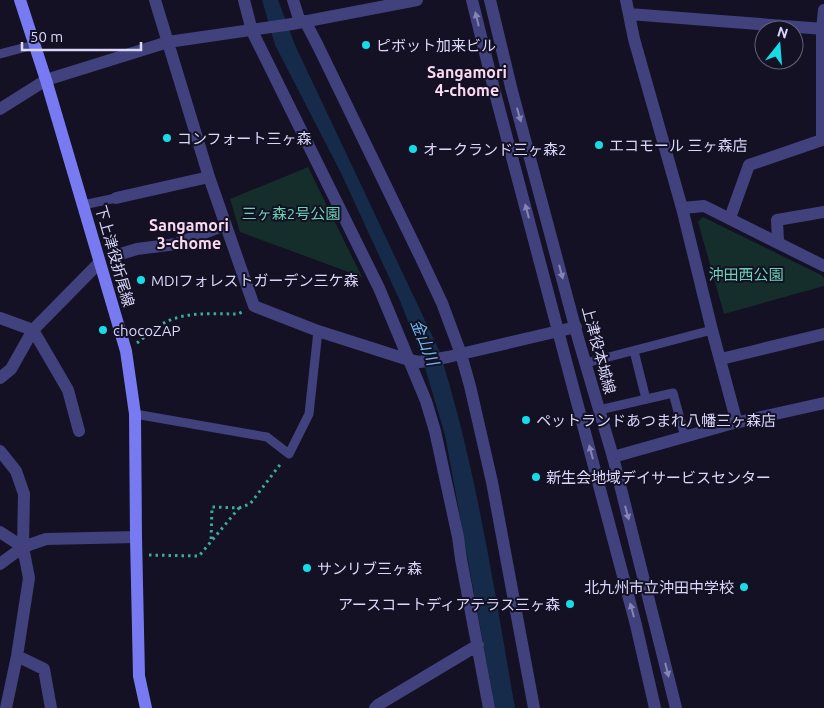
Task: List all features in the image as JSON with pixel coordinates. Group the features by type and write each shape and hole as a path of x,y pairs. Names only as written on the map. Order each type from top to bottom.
{"main road":[{"name":"下上津役折尾線","path":"20,0 46,80 126,350 135,414 139,676 146,708"}],"street":[{"path":"154,0 209,177 254,306 318,331 414,361 448,358 576,327"},
{"path":"244,0 256,30 414,361 434,431 458,537 489,708"},
{"path":"293,0 299,23 318,46 420,254 442,303 461,354 492,482 534,708"},
{"path":"0,109 46,80 168,42 299,23 417,0"},
{"path":"472,0 636,625 655,708"},
{"name":"上津役本城線","path":"490,0 512,91 651,601 676,708"},
{"path":"626,0 634,39 682,208 737,423"},
{"path":"730,218 749,164 822,140 824,10"},
{"path":"630,14 823,29"},
{"path":"116,198 209,177"},
{"path":"682,208 704,206 824,266"},
{"path":"778,242 777,220 824,212"},
{"path":"114,256 137,248 176,244 225,225"},
{"path":"0,378 11,369 33,330 99,263"},
{"path":"0,318 33,330 68,390 79,431"},
{"path":"721,359 824,334"},
{"path":"613,457 737,423 824,402"},
{"path":"0,451 16,471 24,494 23,546 29,578 17,656 6,708"},
{"path":"0,532 23,546"},
{"path":"0,564 23,546 46,539 136,537"},
{"path":"375,708 478,645"},
{"path":"17,656 44,669 51,708"}],"lane":[{"path":"0,54 34,45"},
{"path":"83,205 116,198"},
{"path":"586,363 712,330"},
{"path":"135,414 267,437 288,454 309,414 318,331"},
{"path":"634,351 646,399"},
{"path":"599,410 673,393 685,438"}],"path":[{"path":"126,350 158,327 175,318 200,314 238,314 254,306"},
{"path":"211,541 212,507 239,508 250,504 288,454"},
{"path":"146,555 199,556 239,508"}],"green space":[{"name":"三ヶ森2号公園","path":"308,167 362,277 240,232 230,199"},
{"name":"沖田西公園","path":"703,217 821,275 824,278 824,286 724,314 698,222"}],"water":[{"name":"金山川","path":"262,0 278,0 295,45 439,350 464,438 474,483 515,708 495,708 445,435 420,351 400,301 341,173 275,45"}],"place":[{"name":"ピボット加来ビル","path":"366,45"},
{"name":"コンフォート三ヶ森","path":"167,138"},
{"name":"エコモール 三ヶ森店","path":"599,145"},
{"name":"オークランド三ヶ森2","path":"413,149"},
{"name":"MDIフォレストガーデン三ケ森","path":"141,280"},
{"name":"chocoZAP","path":"103,330"},
{"name":"ペットランドあつまれ八幡三ヶ森店","path":"526,420"},
{"name":"新生会地域デイサービスセンター","path":"536,477"},
{"name":"サンリブ三ヶ森","path":"307,568"},
{"name":"北九州市立沖田中学校","path":"744,587"},
{"name":"アースコートディアテラス三ヶ森","path":"570,604"}],"district":[{"name":"Sangamori 4-chome","path":"467,81"},
{"name":"Sangamori 3-chome","path":"189,234"}]}
